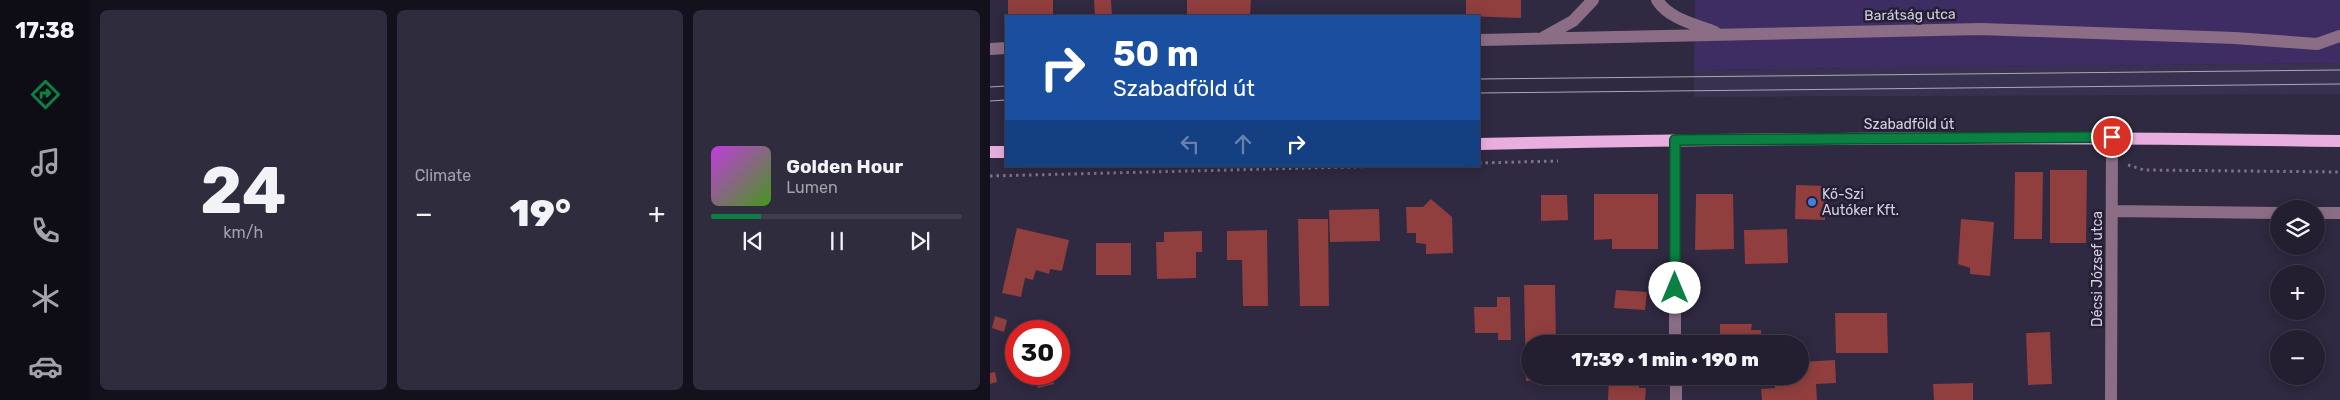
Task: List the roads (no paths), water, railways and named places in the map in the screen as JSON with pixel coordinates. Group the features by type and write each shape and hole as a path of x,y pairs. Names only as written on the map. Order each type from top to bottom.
{"main road":[{"name":"Szabadföld út","path":"1480,144 1675,140 2112,137 2340,141"},
{"path":"990,152 1005,152"}],"street":[{"path":"1541,38 1573,21 1593,0"},
{"path":"1657,0 1662,8 1680,18 1722,34"},
{"name":"Barátság utca","path":"1480,40 1981,29 2235,38 2317,44 2340,36"},
{"path":"990,49 1005,48"},
{"name":"Décsi József utca","path":"2111,400 2112,137"},
{"path":"1675,140 1676,335"},
{"path":"2112,211 2270,213"},
{"path":"2325,213 2340,213"},
{"path":"1676,385 1676,400"}],"tram line":[{"path":"1480,79 2340,70"},
{"path":"1480,93 2340,84"},
{"path":"990,87 1005,86"},
{"path":"990,101 1005,100"}],"place":[{"name":"Kő-Szi Autóker Kft.","path":"1812,202"}]}
